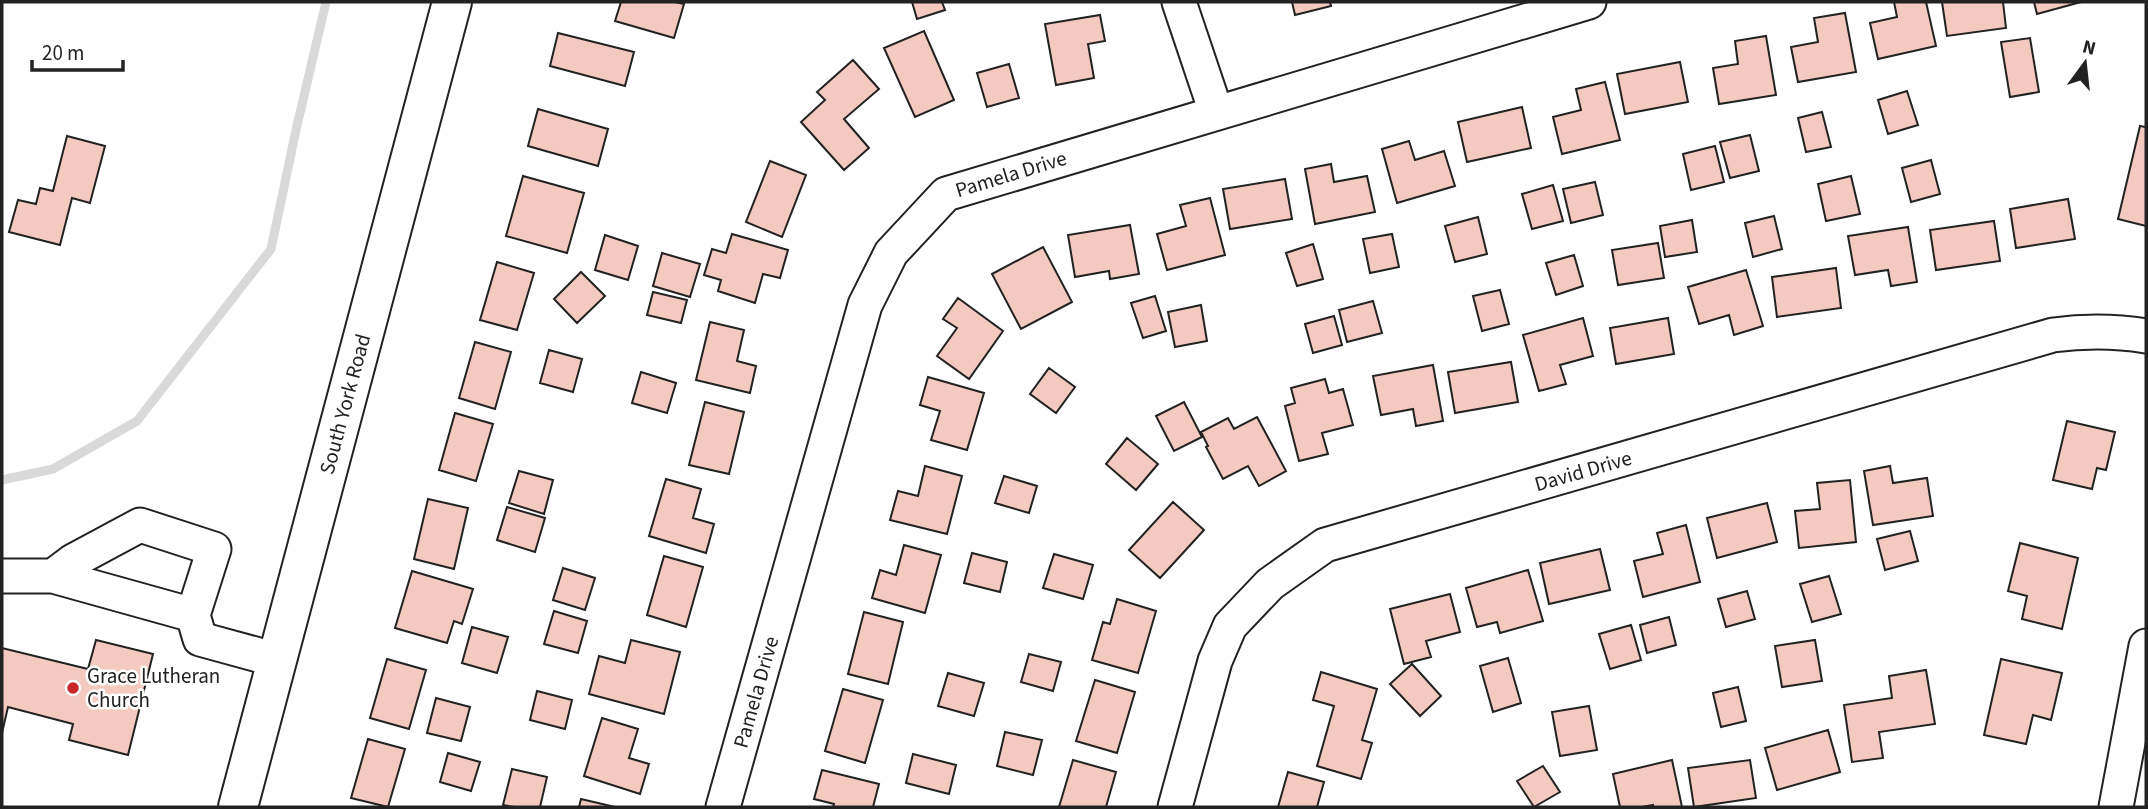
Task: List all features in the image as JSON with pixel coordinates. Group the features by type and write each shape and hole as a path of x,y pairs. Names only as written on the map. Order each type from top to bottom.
{"main road":[{"name":"South York Road","path":"238,807 452,2"}],"street":[{"path":"1179,2 1216,112"},
{"name":"Pamela Drive","path":"723,807 865,305 891,253 946,194 1589,2"},
{"name":"David Drive","path":"1175,807 1215,661 1230,626 1270,584 1325,545 2053,335 2079,332 2146,336"},
{"path":"53,576 73,561 140,525 214,549 193,615 200,639 277,660"},
{"path":"2,576 53,576 193,615"},
{"path":"2116,807 2142,687 2146,646"}],"building":[{"path":"621,2 684,4 674,38 615,21"},
{"path":"912,2 942,2 945,10 917,19"},
{"path":"1292,2 1330,2 1331,6 1295,15"},
{"path":"1894,2 1926,2 1936,46 1878,59 1870,23 1897,17"},
{"path":"1942,2 2003,2 2006,28 1947,36"},
{"path":"2034,2 2081,2 2037,14"},
{"path":"1845,13 1856,72 1798,82 1791,47 1818,42 1814,18"},
{"path":"1100,15 1105,41 1088,44 1094,78 1056,85 1045,24"},
{"path":"924,31 954,100 915,117 884,48"},
{"path":"558,33 634,52 625,86 550,66"},
{"path":"1766,36 1776,95 1719,104 1713,68 1738,64 1735,41"},
{"path":"2030,38 2039,92 2010,97 2001,42"},
{"path":"853,60 879,89 844,119 869,148 844,170 801,122 825,100 817,92"},
{"path":"1680,62 1688,102 1625,114 1617,74"},
{"path":"1009,64 1019,98 987,107 977,73"},
{"path":"1605,82 1620,140 1562,154 1553,117 1581,110 1576,89"},
{"path":"1907,91 1918,125 1888,134 1878,100"},
{"path":"1522,107 1531,148 1467,162 1458,122"},
{"path":"538,109 608,129 598,166 528,146"},
{"path":"1822,112 1831,147 1806,152 1798,118"},
{"path":"2140,126 2146,127 2146,226 2118,219"},
{"path":"1750,135 1759,171 1730,178 1720,142"},
{"path":"67,136 105,146 90,203 72,198 60,245 9,232 18,200 36,204 40,188 53,191"},
{"path":"1409,141 1415,160 1444,151 1455,186 1397,203 1382,149"},
{"path":"1715,146 1724,182 1691,190 1683,154"},
{"path":"1931,160 1940,194 1911,202 1902,168"},
{"path":"770,161 806,175 782,237 746,222"},
{"path":"1331,164 1334,182 1367,176 1375,212 1315,224 1305,169"},
{"path":"523,176 584,193 567,253 506,236"},
{"path":"1851,176 1860,214 1826,221 1818,184"},
{"path":"1285,179 1292,219 1230,229 1223,189"},
{"path":"1595,182 1603,215 1571,223 1563,189"},
{"path":"1553,185 1563,221 1532,229 1522,194"},
{"path":"1210,198 1225,255 1167,270 1157,234 1186,226 1180,205"},
{"path":"2068,199 2075,239 2016,248 2010,209"},
{"path":"1774,216 1782,249 1753,257 1745,223"},
{"path":"1478,217 1487,254 1455,262 1445,226"},
{"path":"1692,220 1697,252 1665,257 1660,226"},
{"path":"1994,221 2000,261 1936,270 1930,230"},
{"path":"1130,225 1139,274 1110,279 1109,271 1075,277 1068,235"},
{"path":"1908,227 1917,282 1891,286 1888,270 1855,275 1848,236"},
{"path":"732,234 788,250 780,278 763,274 755,303 718,291 721,280 704,275 712,249 726,253"},
{"path":"1392,234 1399,267 1370,273 1363,239"},
{"path":"605,235 638,246 628,280 595,270"},
{"path":"1658,243 1664,278 1618,285 1612,250"},
{"path":"1313,244 1323,279 1297,286 1286,253"},
{"path":"1043,247 1072,302 1021,329 992,274"},
{"path":"662,253 700,264 690,297 653,286"},
{"path":"1574,255 1583,286 1556,295 1546,263"},
{"path":"497,262 534,273 517,330 480,320"},
{"path":"1836,268 1841,308 1777,317 1772,277"},
{"path":"1746,270 1763,326 1734,335 1729,315 1699,324 1688,287"},
{"path":"581,272 605,296 577,323 554,299"},
{"path":"1500,290 1509,324 1482,331 1473,296"},
{"path":"653,292 687,300 681,323 647,315"},
{"path":"1155,296 1166,331 1143,338 1131,303"},
{"path":"958,298 1003,331 969,379 937,356 957,328 943,319"},
{"path":"1373,301 1382,333 1347,342 1339,310"},
{"path":"1201,305 1207,341 1175,347 1168,312"},
{"path":"1334,316 1342,345 1313,353 1305,324"},
{"path":"1583,318 1593,356 1560,365 1566,384 1539,391 1523,335"},
{"path":"1668,318 1674,354 1616,364 1610,328"},
{"path":"710,322 744,330 737,361 756,366 750,393 696,380"},
{"path":"475,342 511,352 495,409 459,398"},
{"path":"549,350 582,359 573,392 540,383"},
{"path":"1511,362 1518,402 1455,413 1448,372"},
{"path":"1433,365 1443,421 1416,426 1413,409 1381,415 1373,376"},
{"path":"1049,368 1075,387 1056,413 1030,394"},
{"path":"641,372 676,383 667,413 632,403"},
{"path":"928,377 984,393 967,450 931,440 940,411 920,405"},
{"path":"1325,379 1329,393 1343,389 1353,425 1322,433 1328,454 1299,461 1285,406 1295,403 1291,388"},
{"path":"705,402 744,412 729,474 689,465"},
{"path":"1184,402 1202,437 1174,451 1156,416"},
{"path":"455,413 493,424 476,481 439,470"},
{"path":"1257,417 1286,471 1259,486 1248,466 1223,479 1201,432 1228,418 1234,429"},
{"path":"2067,421 2115,432 2106,470 2097,468 2092,489 2053,480"},
{"path":"1127,438 1158,464 1136,490 1106,464"},
{"path":"925,466 962,476 947,534 890,520 898,491 918,496"},
{"path":"1890,466 1893,483 1927,478 1933,516 1873,525 1864,471"},
{"path":"519,471 553,480 544,514 509,503"},
{"path":"1004,476 1037,486 1029,513 995,503"},
{"path":"666,479 701,489 693,518 714,524 706,553 649,536"},
{"path":"1850,480 1856,542 1799,548 1795,511 1820,509 1817,483"},
{"path":"428,499 468,508 454,569 414,559"},
{"path":"1173,502 1204,530 1160,578 1129,550"},
{"path":"1767,503 1777,542 1717,558 1707,518"},
{"path":"507,507 545,518 535,552 497,540"},
{"path":"1686,525 1700,582 1643,597 1634,561 1663,554 1657,533"},
{"path":"1910,531 1918,561 1885,570 1877,539"},
{"path":"2020,543 2078,558 2062,629 2022,619 2027,596 2008,591"},
{"path":"904,545 941,555 925,613 872,598 880,570 896,575"},
{"path":"1600,549 1610,590 1549,604 1540,563"},
{"path":"972,553 1007,562 1000,592 964,583"},
{"path":"1054,554 1093,565 1083,599 1043,588"},
{"path":"664,556 703,567 686,627 647,615"},
{"path":"563,568 595,578 585,610 553,600"},
{"path":"1528,570 1543,621 1500,633 1497,622 1477,627 1466,588"},
{"path":"412,571 473,589 462,624 454,621 447,643 395,628"},
{"path":"1829,576 1841,614 1812,622 1800,584"},
{"path":"1747,591 1755,619 1726,627 1718,599"},
{"path":"1450,594 1460,632 1426,641 1431,657 1404,664 1390,609"},
{"path":"1117,599 1156,611 1138,673 1092,660 1103,622 1110,624"},
{"path":"554,611 587,621 578,653 544,644"},
{"path":"864,612 903,622 888,684 848,674"},
{"path":"1669,617 1676,645 1647,653 1640,625"},
{"path":"1631,625 1641,660 1610,669 1599,634"},
{"path":"472,627 508,637 497,673 462,663"},
{"name":"Grace Lutheran Church","path":"96,640 153,654 128,755 69,740 73,724 8,707 2,733 2,648 88,669"},
{"path":"631,640 680,652 664,714 589,694 599,656 625,663"},
{"path":"1815,640 1822,681 1782,687 1775,646"},
{"path":"1029,654 1061,662 1053,691 1021,682"},
{"path":"1508,658 1521,703 1493,712 1480,666"},
{"path":"387,659 426,670 409,729 370,718"},
{"path":"2001,659 2062,673 2051,720 2033,715 2026,744 1984,735"},
{"path":"1412,664 1441,696 1420,716 1390,684"},
{"path":"1926,670 1935,724 1879,732 1883,758 1852,762 1844,705 1892,698 1889,676"},
{"path":"1321,672 1377,689 1362,740 1372,743 1361,779 1317,766 1334,706 1313,700"},
{"path":"948,673 984,683 974,716 938,706"},
{"path":"1095,680 1135,692 1117,753 1076,741"},
{"path":"1738,687 1746,721 1721,727 1713,693"},
{"path":"843,689 883,700 865,763 825,751"},
{"path":"537,691 572,700 565,729 530,720"},
{"path":"436,698 470,707 461,741 427,733"},
{"path":"1589,706 1597,750 1560,756 1552,712"},
{"path":"602,718 638,729 629,758 649,764 640,794 584,776"},
{"path":"1828,730 1840,772 1777,790 1765,748"},
{"path":"1005,732 1042,740 1033,775 997,766"},
{"path":"368,739 405,749 388,807 351,798"},
{"path":"448,753 480,762 471,791 440,782"},
{"path":"913,754 956,765 949,794 906,783"},
{"path":"1073,760 1116,772 1106,807 1059,807"},
{"path":"1672,760 1682,807 1620,807 1613,774"},
{"path":"1750,760 1756,798 1694,807 1688,768"},
{"path":"1543,766 1560,792 1534,807 1517,781"},
{"path":"512,769 547,777 540,807 503,805"},
{"path":"822,770 879,784 873,807 833,807 834,804 814,799"},
{"path":"1288,772 1324,782 1317,807 1278,807"},
{"path":"581,799 615,807 579,807"}],"waterway":[{"path":"2,480 53,469 137,421 271,249 326,2"}],"place":[{"name":"Grace Lutheran Church","path":"73,688"}]}
